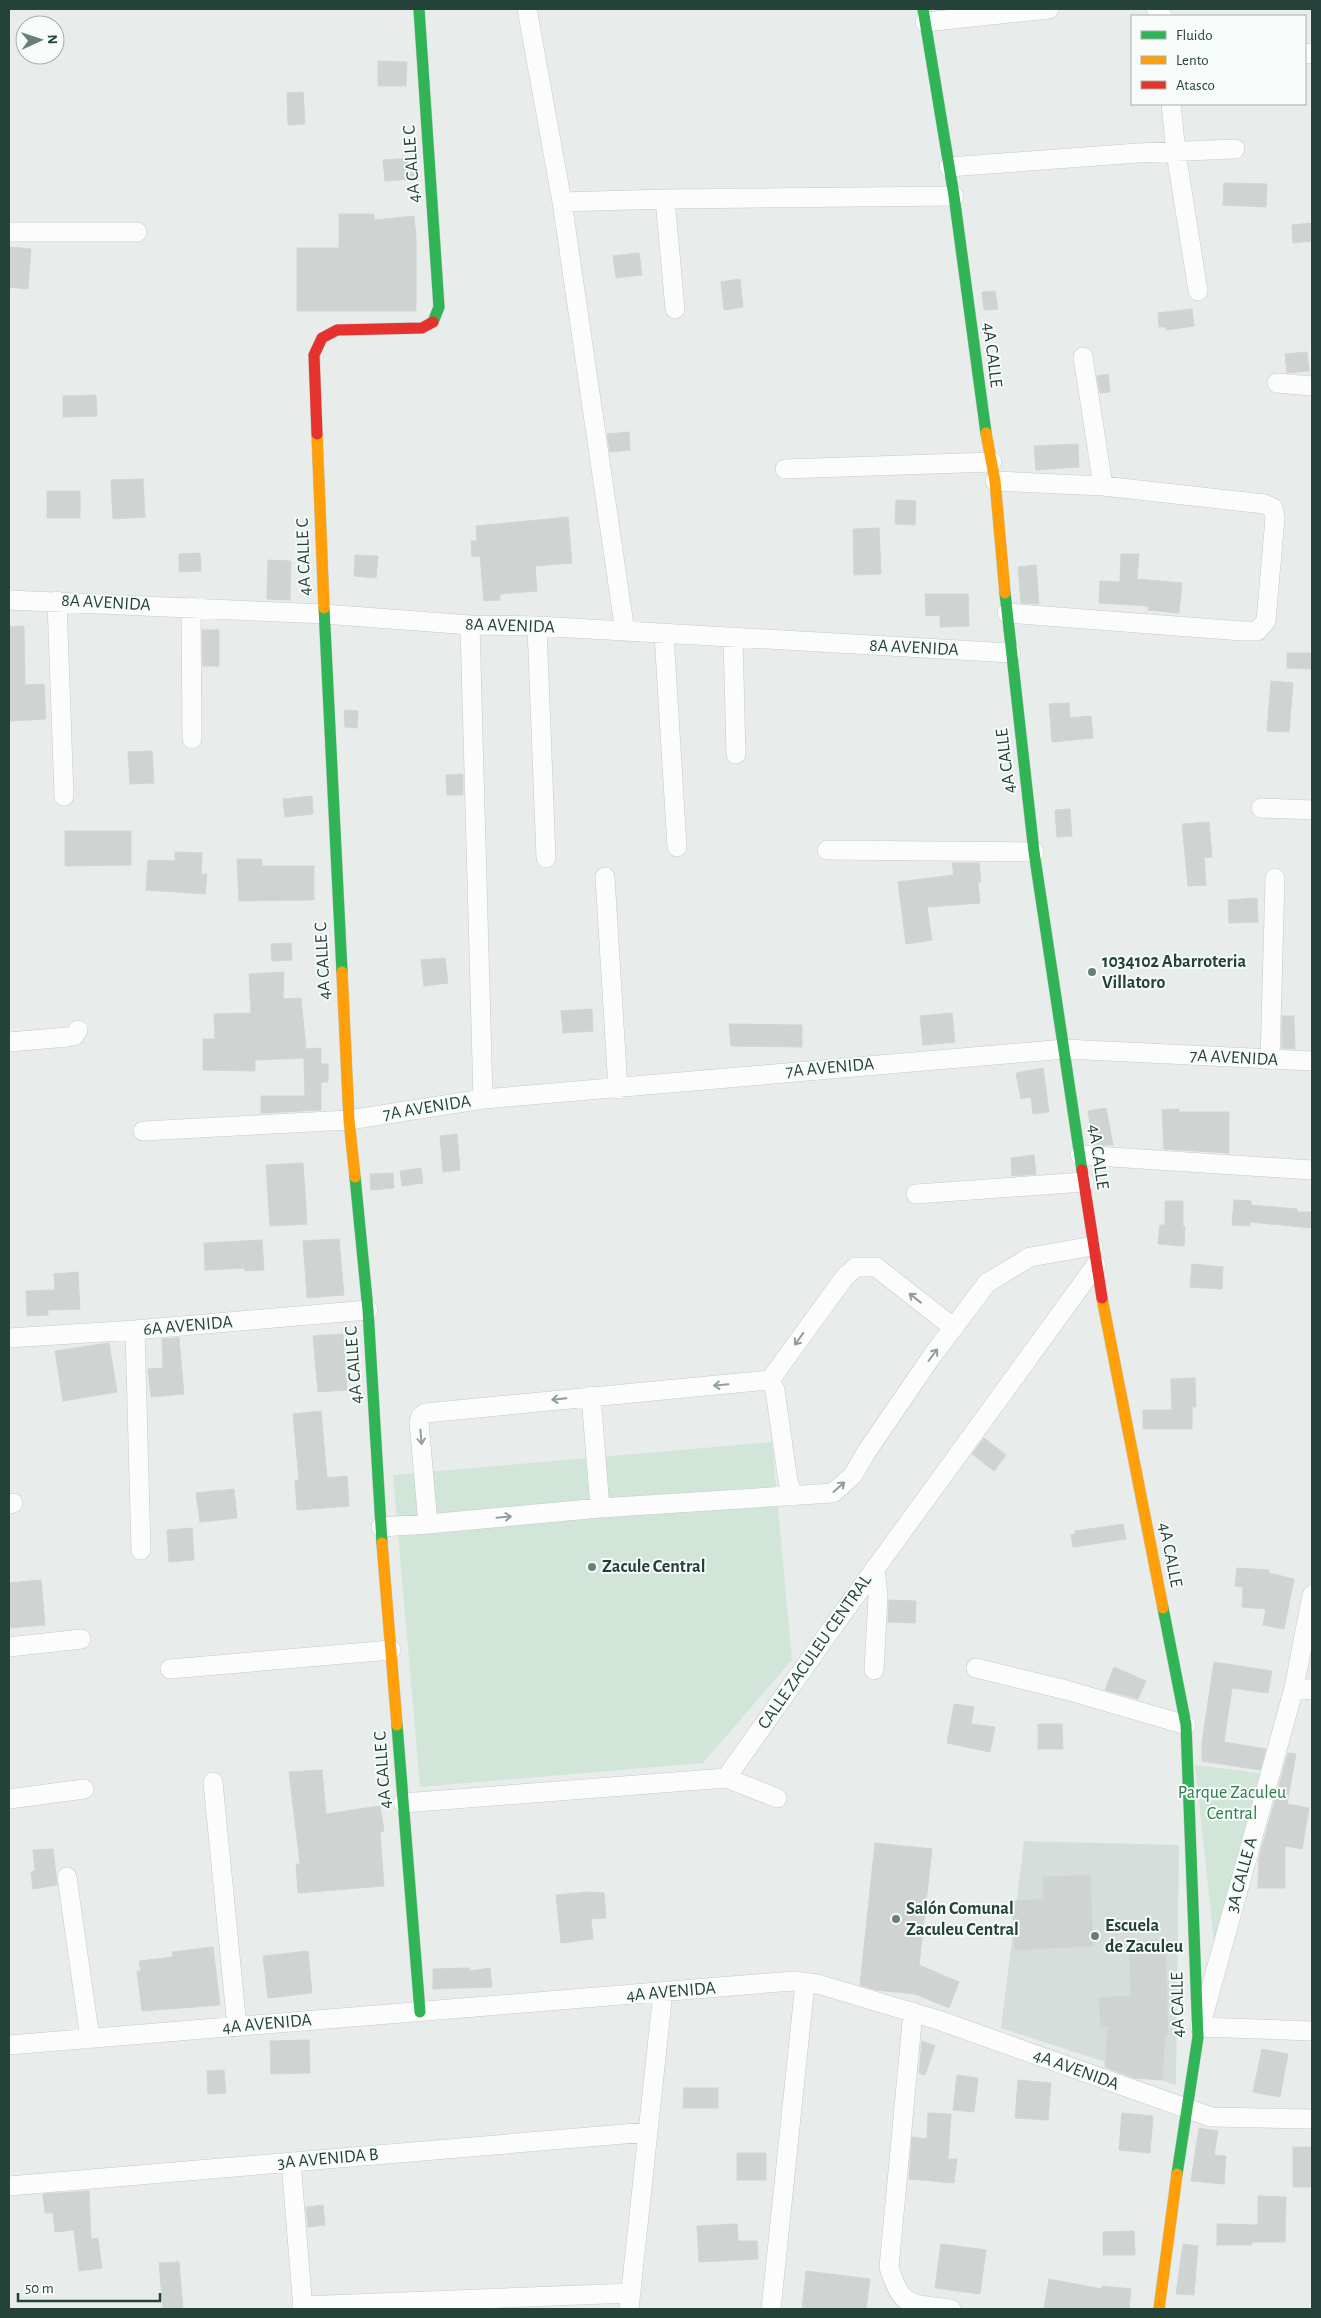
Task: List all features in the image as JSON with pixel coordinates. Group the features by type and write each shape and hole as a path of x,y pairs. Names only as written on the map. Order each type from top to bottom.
{"street":[{"name":"4A CALLE C","path":"419,9 439,307 435,322 422,328 337,330 322,338 314,355 324,614 349,1120 368,1310 381,1527 420,2012"},
{"path":"527,9 562,202 625,632"},
{"path":"924,15 1049,9"},
{"name":"4A CALLE","path":"924,15 954,196 982,412 995,481 1006,613 1034,852 1093,1246 1186,1725 1199,2032 1186,2109 1159,2309"},
{"path":"1171,105 1176,153 1198,291"},
{"path":"949,167 1138,153 1176,153 1235,149"},
{"path":"562,202 954,196"},
{"path":"666,199 675,309"},
{"path":"9,232 137,232"},
{"path":"1083,357 1103,486"},
{"path":"1277,383 1312,386"},
{"path":"785,469 992,462"},
{"path":"995,481 1103,486 1264,504 1273,508 1274,518 1266,621 1257,631 1006,613"},
{"name":"8A AVENIDA","path":"9,600 324,614 470,625 537,626 1011,653"},
{"path":"57,601 64,796"},
{"path":"191,607 192,739"},
{"path":"470,625 483,1099"},
{"path":"537,626 546,858"},
{"path":"664,634 677,847"},
{"path":"733,638 736,754"},
{"path":"1261,808 1312,810"},
{"path":"827,850 1034,852"},
{"path":"605,877 618,1089"},
{"path":"1270,1060 1275,878"},
{"path":"9,1042 74,1036 78,1030"},
{"name":"7A AVENIDA","path":"143,1131 349,1120 483,1099 618,1089 774,1073 1065,1049 1312,1062"},
{"path":"1080,1155 1312,1170"},
{"path":"916,1194 1084,1182"},
{"path":"381,1527 600,1508 834,1493 853,1475 866,1451 932,1356 987,1283 1030,1257 1093,1246"},
{"name":"CALLE ZACULEU CENTRAL","path":"726,1778 875,1568 1096,1265"},
{"path":"428,1524 420,1422 421,1416 434,1411 770,1380 844,1278 856,1267 876,1267 954,1328"},
{"name":"6A AVENIDA","path":"9,1338 135,1330 368,1310"},
{"path":"135,1330 141,1550"},
{"path":"770,1380 774,1390 788,1481 793,1496"},
{"path":"591,1396 600,1508"},
{"path":"874,1670 878,1597 875,1568"},
{"name":"3A CALLE A","path":"1199,2032 1303,1689 1312,1595"},
{"path":"9,1648 81,1639"},
{"path":"170,1669 391,1650"},
{"path":"976,1668 1066,1690 1186,1725"},
{"path":"403,1803 726,1778 778,1798"},
{"path":"213,1782 237,2027"},
{"path":"9,1799 84,1789"},
{"path":"67,1877 90,2039"},
{"name":"4A AVENIDA","path":"9,2045 793,1981 818,1984 913,2012 1211,2117 1312,2119"},
{"path":"771,2309 805,1983"},
{"path":"290,2162 303,2307 630,2301 663,1992"},
{"path":"913,2012 889,2267 896,2289 907,2302 951,2309"},
{"path":"1199,2032 1312,2030"},
{"name":"3A AVENIDA B","path":"9,2186 648,2132"}],"shaded area":[{"name":"Escuela de Zaculeu","path":"1024,1841 1179,1845 1176,2085 1001,2028"}],"green space":[{"name":"Zacule Central","path":"772,1442 792,1660 703,1763 420,1787 393,1475"},
{"name":"Parque Zaculeu Central","path":"1195,1765 1273,1775 1216,1961"}],"building":[{"path":"378,61 407,62 406,86 378,86"},
{"path":"303,92 305,124 288,125 287,93"},
{"path":"413,158 415,179 385,181 383,160"},
{"path":"1224,183 1267,184 1266,207 1223,205"},
{"path":"339,214 374,214 374,220 414,216 416,238 416,311 297,311 297,248 339,248"},
{"path":"1312,223 1312,241 1293,243 1292,225"},
{"path":"9,247 31,249 28,289 9,287"},
{"path":"639,253 642,275 616,278 613,256"},
{"path":"740,279 743,307 724,310 721,282"},
{"path":"995,291 998,309 984,310 982,292"},
{"path":"1192,309 1194,326 1166,330 1166,327 1159,327 1158,313"},
{"path":"1307,352 1309,371 1287,373 1285,354"},
{"path":"1108,374 1110,392 1100,393 1097,376"},
{"path":"96,395 97,416 63,417 63,396"},
{"path":"629,432 630,450 610,452 607,434"},
{"path":"1078,444 1079,467 1036,470 1034,446"},
{"path":"143,479 145,517 113,519 111,480"},
{"path":"47,491 80,491 80,518 47,518"},
{"path":"896,500 916,501 915,525 895,524"},
{"path":"568,517 572,563 535,566 537,591 500,594 500,600 484,601 480,556 472,557 471,541 477,541 476,526"},
{"path":"879,528 881,574 854,575 853,529"},
{"path":"200,553 201,571 179,572 179,554"},
{"path":"1121,554 1139,554 1137,579 1182,583 1179,613 1148,610 1148,606 1099,603 1100,581 1120,582"},
{"path":"355,555 378,556 376,578 354,576"},
{"path":"268,560 291,561 290,600 267,599"},
{"path":"1036,565 1039,604 1021,603 1018,567"},
{"path":"925,594 968,594 969,626 940,627 940,615 926,616"},
{"path":"24,626 25,685 44,684 46,719 10,721 9,627"},
{"path":"202,630 219,630 219,666 203,666"},
{"path":"1287,653 1312,653 1312,669 1287,668"},
{"path":"1271,681 1293,683 1289,732 1267,731"},
{"path":"1069,703 1070,718 1091,716 1093,738 1052,742 1049,704"},
{"path":"344,710 358,711 357,728 345,727"},
{"path":"152,751 154,783 130,784 128,752"},
{"path":"463,774 463,795 447,795 446,775"},
{"path":"312,796 313,814 285,817 283,799"},
{"path":"1070,809 1072,836 1057,837 1055,810"},
{"path":"1209,822 1212,857 1204,858 1206,885 1188,886 1182,824"},
{"path":"65,831 131,831 131,865 65,866"},
{"path":"175,852 202,853 201,874 207,874 205,894 146,890 148,860 175,861"},
{"path":"237,859 262,859 262,866 314,866 314,900 239,901"},
{"path":"952,863 979,863 981,882 978,882 980,903 927,907 932,940 906,944 898,882 954,875"},
{"path":"1257,898 1258,922 1229,923 1228,900"},
{"path":"291,943 292,960 272,961 271,944"},
{"path":"445,958 448,983 424,986 421,960"},
{"path":"284,972 283,999 301,998 306,1049 321,1048 321,1064 328,1064 328,1082 321,1082 321,1110 261,1113 261,1096 305,1096 304,1058 255,1060 255,1071 203,1070 203,1039 215,1039 214,1014 251,1013 249,974"},
{"path":"592,1009 593,1031 563,1033 561,1011"},
{"path":"952,1013 955,1042 923,1045 920,1016"},
{"path":"1282,1016 1294,1016 1295,1049 1282,1048"},
{"path":"729,1024 802,1025 802,1047 731,1046"},
{"path":"1043,1068 1049,1112 1033,1114 1031,1097 1021,1099 1016,1073"},
{"path":"1106,1108 1113,1145 1093,1145 1088,1111"},
{"path":"1179,1109 1179,1112 1229,1112 1229,1153 1164,1149 1162,1110"},
{"path":"457,1134 460,1170 443,1172 440,1136"},
{"path":"1034,1155 1036,1174 1012,1176 1011,1158"},
{"path":"303,1163 307,1224 270,1226 266,1165"},
{"path":"421,1168 423,1183 402,1186 400,1171"},
{"path":"393,1173 394,1188 371,1190 370,1174"},
{"path":"1234,1200 1251,1201 1251,1205 1297,1209 1297,1212 1312,1212 1312,1228 1250,1222 1250,1226 1232,1225"},
{"path":"1165,1201 1183,1201 1184,1246 1158,1244 1160,1225 1165,1225"},
{"path":"339,1239 344,1295 307,1298 303,1241"},
{"path":"262,1240 264,1270 245,1271 245,1268 205,1270 204,1243"},
{"path":"1192,1264 1223,1267 1222,1289 1190,1287"},
{"path":"78,1272 80,1309 48,1310 48,1315 27,1316 26,1291 55,1290 54,1274"},
{"path":"343,1334 347,1390 318,1392 313,1336"},
{"path":"179,1338 184,1394 151,1397 148,1369 163,1368 162,1339"},
{"path":"109,1343 117,1392 63,1401 55,1351"},
{"path":"1195,1378 1196,1407 1192,1407 1192,1429 1143,1429 1143,1410 1172,1410 1171,1379"},
{"path":"321,1411 327,1478 347,1476 349,1506 297,1510 295,1480 299,1480 293,1414"},
{"path":"984,1438 1006,1455 994,1471 972,1454"},
{"path":"234,1489 237,1518 200,1522 196,1493"},
{"path":"1123,1524 1126,1539 1073,1547 1071,1535 1075,1534 1075,1531"},
{"path":"192,1528 194,1560 169,1562 167,1530"},
{"path":"1237,1568 1269,1570 1269,1573 1294,1579 1284,1629 1263,1625 1266,1609 1242,1607 1243,1587 1235,1586"},
{"path":"41,1580 45,1625 10,1628 9,1583"},
{"path":"889,1600 916,1601 915,1623 888,1622"},
{"path":"1214,1662 1272,1671 1268,1693 1232,1688 1224,1742 1266,1749 1260,1770 1202,1761 1202,1743"},
{"path":"1114,1667 1146,1681 1138,1699 1105,1690"},
{"path":"954,1704 974,1707 971,1724 995,1727 990,1752 947,1743"},
{"path":"1038,1724 1062,1724 1063,1749 1038,1749"},
{"path":"1288,1753 1296,1754 1287,1804 1309,1808 1302,1849 1285,1846 1285,1888 1258,1888 1259,1857"},
{"path":"322,1770 326,1814 380,1806 384,1831 380,1832 384,1886 298,1893 296,1864 300,1864 289,1772"},
{"name":"Salón Comunal Zaculeu Central","path":"875,1843 932,1849 919,1965 959,1982 949,2008 915,1994 876,1990 860,1985"},
{"path":"53,1849 57,1885 33,1889 31,1872 35,1871 33,1850"},
{"path":"1090,1875 1093,1946 1015,1950 1012,1901 1044,1899 1043,1877"},
{"path":"588,1892 604,1893 606,1918 591,1919 593,1939 561,1943 556,1895"},
{"path":"1165,1940 1168,2035 1165,2035 1162,2080 1134,2078 1105,2067 1108,2026 1101,2027 1099,1998 1131,1996 1129,1942"},
{"path":"213,1947 220,2005 142,2011 137,1971 141,1971 139,1961 173,1957 172,1952"},
{"path":"308,1951 312,1993 268,1998 263,1956"},
{"path":"469,1968 469,1971 490,1968 492,1987 433,1989 433,1969"},
{"path":"309,2040 310,2073 271,2074 270,2041"},
{"path":"922,2041 935,2046 925,2075 919,2073"},
{"path":"1262,2049 1288,2054 1280,2097 1253,2092"},
{"path":"224,2070 226,2093 208,2094 207,2071"},
{"path":"957,2075 978,2078 974,2112 953,2110"},
{"path":"1018,2080 1051,2083 1048,2120 1015,2118"},
{"path":"684,2088 718,2088 718,2108 683,2108"},
{"path":"928,2113 951,2114 948,2159 957,2159 954,2183 909,2179 912,2137 927,2139"},
{"path":"1122,2113 1153,2116 1150,2153 1119,2150"},
{"path":"1199,2128 1218,2131 1214,2155 1226,2156 1224,2184 1191,2181"},
{"path":"1293,2147 1312,2147 1312,2187 1293,2187"},
{"path":"737,2153 766,2153 766,2180 737,2180"},
{"path":"89,2191 91,2239 98,2238 102,2268 79,2271 74,2230 55,2232 53,2213 45,2213 43,2194"},
{"path":"1258,2196 1286,2197 1285,2242 1252,2242 1252,2245 1217,2245 1217,2224 1258,2225"},
{"path":"323,2205 325,2225 308,2227 306,2207"},
{"path":"737,2224 738,2241 757,2241 758,2259 699,2262 697,2226"},
{"path":"1134,2231 1135,2255 1103,2255 1103,2232"},
{"path":"941,2244 986,2250 980,2294 935,2288"},
{"path":"1183,2244 1198,2246 1194,2295 1176,2294"},
{"path":"179,2262 183,2309 163,2309 159,2263"},
{"path":"806,2271 870,2279 866,2309 802,2309"},
{"path":"1049,2279 1102,2289 1102,2286 1131,2289 1129,2309 1044,2309"}],"traffic: fast":[{"path":"419,9 439,307 433,322"},
{"path":"923,9 954,196 986,433"},
{"path":"1005,593 1034,852 1082,1170"},
{"path":"324,608 342,972"},
{"path":"355,1177 368,1310 382,1543"},
{"path":"1163,1608 1186,1725 1198,2037 1177,2174"},
{"path":"397,1725 420,2012"}],"traffic: slow":[{"path":"986,433 995,481 1005,593"},
{"path":"317,434 324,608"},
{"path":"342,972 349,1120 355,1177"},
{"path":"1102,1298 1163,1608"},
{"path":"382,1543 397,1725"},
{"path":"1159,2309 1177,2174"}],"traffic: jam":[{"path":"317,434 314,355 322,338 337,330 422,328 433,322"},
{"path":"1082,1170 1102,1298"}],"place":[{"name":"1034102 Abarroteria Villatoro","path":"1092,972"},
{"name":"Zacule Central","path":"592,1567"},
{"name":"Salón Comunal Zaculeu Central","path":"896,1919"},
{"name":"Escuela de Zaculeu","path":"1095,1936"}]}
